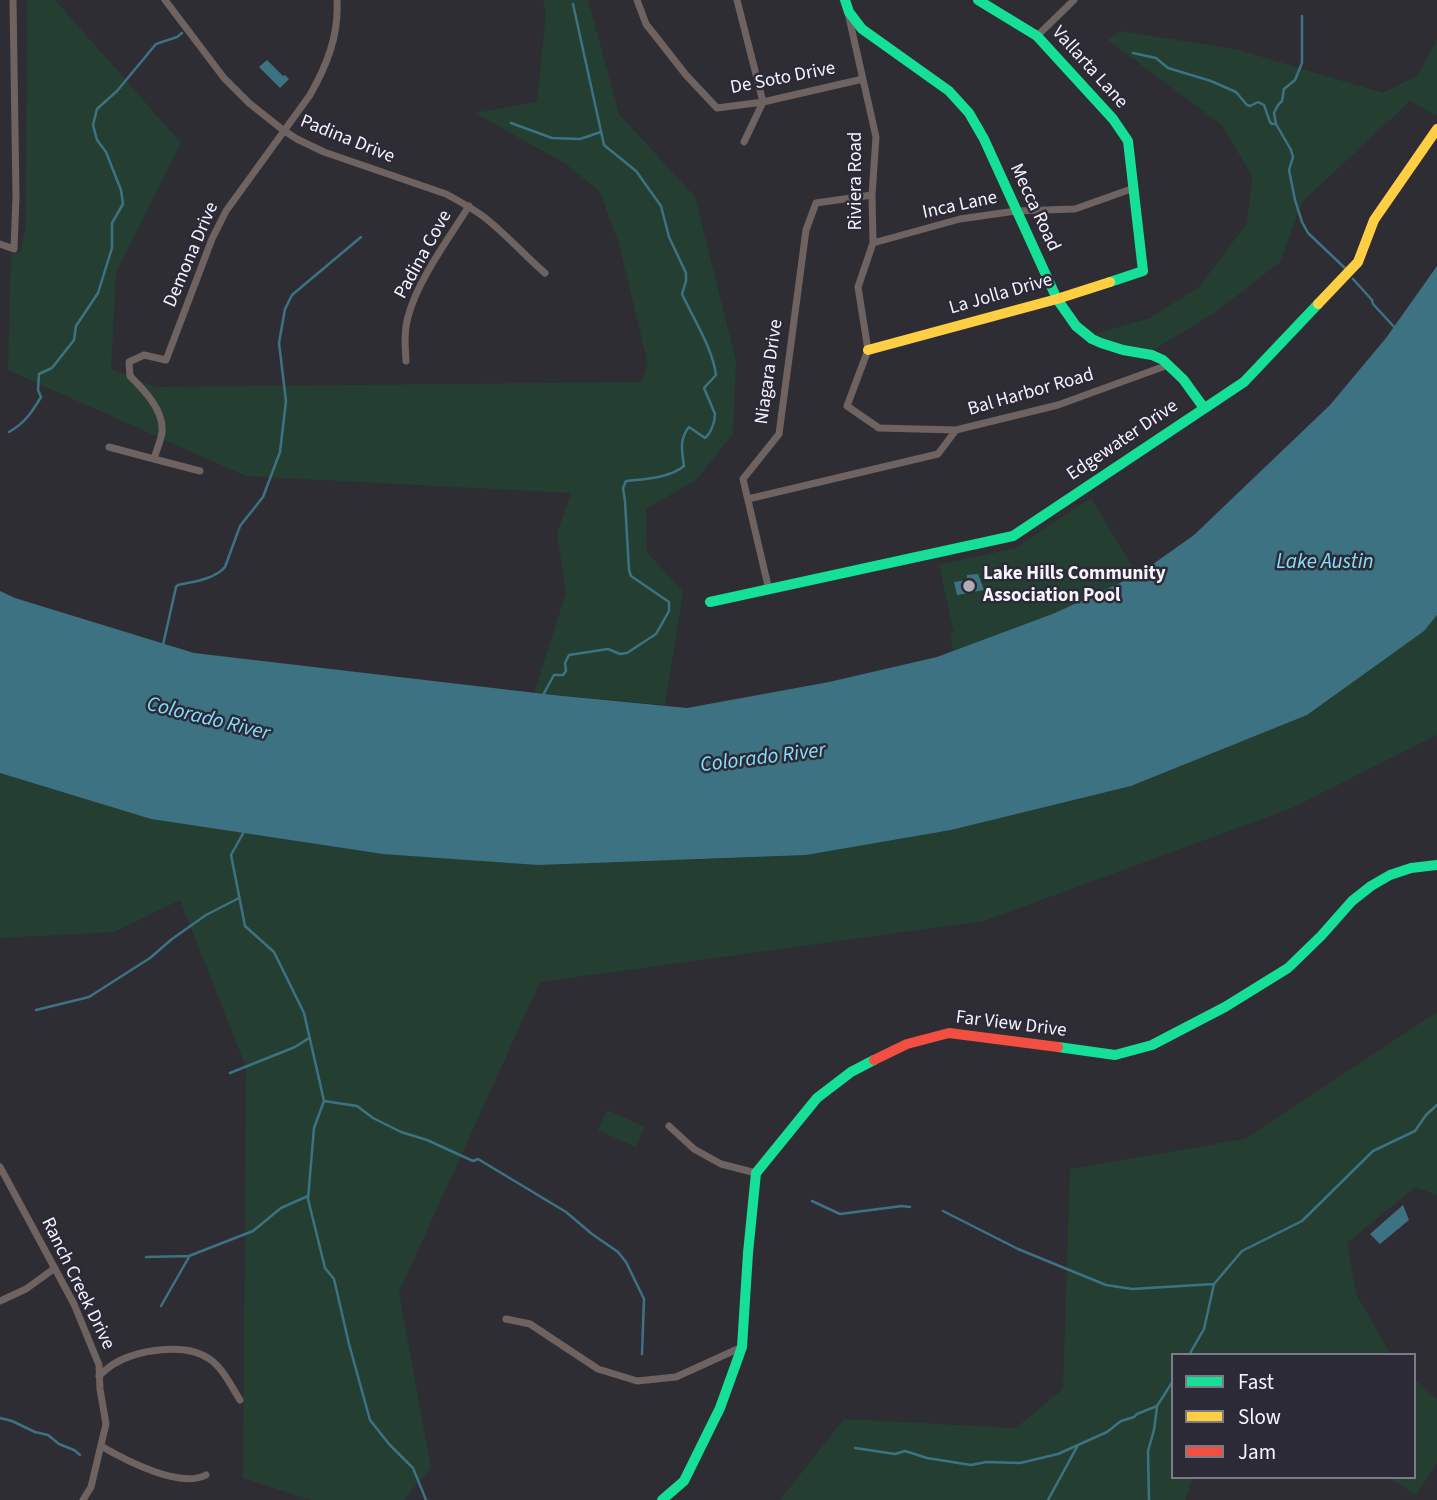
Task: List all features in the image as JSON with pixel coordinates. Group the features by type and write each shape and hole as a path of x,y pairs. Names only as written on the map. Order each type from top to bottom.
{"street":[{"path":"0,244 14,250 16,196 13,0"},
{"name":"Padina Drive","path":"165,0 224,78 248,103 283,130 324,152 446,194 469,206 496,227 545,273"},
{"name":"Demona Drive","path":"154,459 162,432 159,412 130,376 129,362 144,355 166,360 212,239 226,211 310,95 326,65 336,29 337,0"},
{"name":"De Soto Drive","path":"637,0 646,24 685,75 718,108 763,102 863,79"},
{"path":"737,0 763,102 744,142"},
{"name":"Vallarta Lane","path":"978,0 1037,36 1113,119 1128,141 1143,271"},
{"path":"1037,36 1074,0"},
{"name":"Riviera Road","path":"846,3 876,137 872,195 873,243 858,287 868,350 848,406 879,428 956,430"},
{"name":"Mecca Road","path":"846,3 854,19 873,37 949,91 977,126 1068,318 1089,337 1106,345 1157,357 1180,377 1204,408"},
{"name":"Edgewater Drive","path":"710,602 1013,536 1244,382 1359,262 1374,220 1437,129"},
{"name":"Inca Lane","path":"873,243 960,219 1016,211 1075,209 1134,188"},
{"name":"Niagara Drive","path":"769,590 743,479 779,433 806,230 816,202 872,195"},
{"name":"Padina Cove","path":"406,361 405,334 412,303 469,206"},
{"name":"La Jolla Drive","path":"868,350 1057,299 1143,271"},
{"name":"Bal Harbor Road","path":"748,499 938,454 956,430 1058,405 1168,365"},
{"path":"109,447 200,471"},
{"name":"Far View Drive","path":"756,1173 817,1098 851,1072 908,1044 949,1033 1115,1055 1152,1045 1225,1007 1288,968 1352,901 1371,886 1390,875 1411,868 1437,865"},
{"path":"662,1500 684,1481 720,1408 743,1347 756,1173 721,1164 694,1149 669,1126"},
{"name":"Ranch Creek Drive","path":"0,1167 74,1304 99,1365 106,1424 92,1487 83,1500"},
{"path":"0,1301 26,1289 55,1268"},
{"path":"506,1320 530,1324 598,1369 637,1381 676,1377 743,1347"},
{"path":"100,1376 113,1364 142,1354 176,1349 190,1351 214,1362 240,1400"},
{"path":"101,1446 124,1460 182,1480 198,1479 206,1475"}],"green space":[{"path":"27,0 55,0 181,143 116,273 111,369 156,387 641,382 648,364 618,241 600,192 566,164 475,113 537,102 546,12 543,0 588,0 619,114 695,197 736,362 733,434 696,480 646,509 647,552 683,592 665,705 534,693 566,593 557,534 571,493 246,476 8,370 11,255 21,251 26,225"},
{"path":"1121,31 1239,50 1383,93 1417,76 1437,40 1437,114 1410,101 1302,202 1280,262 1217,311 1155,349 1118,345 1095,334 1150,318 1199,287 1247,223 1252,176 1222,125 1108,40"},
{"path":"1091,498 1137,575 1055,613 953,651 950,634 954,633 939,565 1016,548"},
{"path":"1437,615 1437,735 1292,808 984,921 540,982 399,1292 431,1468 403,1500 311,1500 243,1478 246,1067 180,900 114,932 0,938 0,773 151,819 383,854 687,860 806,855 951,830 1131,786 1307,715 1423,631"},
{"path":"1437,1012 1437,1195 1415,1187 1347,1243 1356,1294 1390,1353 1171,1353 1171,1479 1192,1479 1185,1500 780,1500 844,1419 1016,1428 1063,1389 1070,1169 1245,1139"},
{"path":"607,1110 645,1127 636,1147 598,1130"},
{"path":"1416,1381 1437,1399 1437,1463 1416,1495 1391,1479 1416,1479"}],"water":[{"path":"267,60 289,79 280,88 259,67"},
{"name":"Lake Austin","path":"1437,266 1437,615 1424,631 1307,715 1131,786 951,830 806,855 538,865 383,854 151,819 0,773 0,591 15,598 194,653 687,708 829,682 937,657 1055,613 1139,574 1194,535 1330,405 1386,338"},
{"name":"Lake Hills Community Association Pool","path":"978,574 984,590 957,595 954,582 967,580 967,575"},
{"path":"1403,1205 1409,1220 1380,1244 1370,1234"}],"waterway":[{"path":"543,695 554,675 563,675 566,671 565,663 569,655 608,649 620,654 627,653 656,634 669,611 669,602 631,576 623,488 626,481 649,479 684,466 682,446 686,432 689,427 705,438 712,427 715,414 704,388 716,375 714,365 707,344 682,294 686,273 669,237 661,206 636,171 604,145 573,4"},
{"path":"1276,124 1274,113 1282,101 1284,89 1295,80 1302,63 1302,16"},
{"path":"9,432 28,417 41,397 38,390 39,374 52,368 74,340 76,326 98,293 112,248 112,223 123,204 121,190 106,152 97,140 93,125 97,109 117,91 156,44 182,33"},
{"path":"1133,53 1156,58 1168,68 1236,92 1247,105 1258,102 1264,105 1270,122 1276,124 1291,150 1293,157 1289,170 1302,222 1308,233 1347,270"},
{"path":"511,123 552,138 580,139 601,132"},
{"path":"163,645 176,587 210,577 225,567 240,526 263,497 280,452 286,401 279,343 285,309 292,295 361,237"},
{"path":"1353,279 1396,329"},
{"path":"245,830 231,855 245,926 274,952 304,1013 324,1101 314,1128 308,1199 325,1268 334,1279 370,1420 413,1468 426,1500"},
{"path":"36,1010 89,997 150,958 206,915 239,898"},
{"path":"230,1073 295,1047 309,1038"},
{"path":"324,1101 357,1106 373,1118 401,1132 427,1140 473,1161 478,1159 566,1212 618,1252 626,1262 644,1299 642,1354"},
{"path":"943,1211 1018,1249 1106,1285 1132,1289 1214,1284 1242,1251 1302,1221 1373,1151 1415,1131 1437,1105"},
{"path":"146,1257 189,1256 253,1231 281,1208 308,1196"},
{"path":"812,1201 840,1214 910,1207"},
{"path":"161,1306 189,1257"},
{"path":"1190,1353 1204,1329 1214,1284"},
{"path":"855,1448 895,1454 905,1451 927,1458 971,1465 986,1462 1020,1463 1058,1454 1107,1432 1121,1421 1157,1406 1171,1384"},
{"path":"1149,1500 1148,1451 1157,1407"},
{"path":"0,1418 48,1435 80,1455"},
{"path":"1048,1500 1078,1445"}],"traffic: fast":[{"path":"845,0 849,12 862,29 949,91 969,113 984,139 1057,299 1076,326 1101,343 1163,360 1183,379 1204,408"},
{"path":"978,0 1037,36 1113,119 1128,141 1143,271 1110,282"},
{"path":"710,602 1013,536 1244,382 1318,304"},
{"path":"1058,1047 1115,1055 1152,1045 1225,1007 1288,968 1352,901 1371,886 1390,875 1411,868 1437,865"},
{"path":"662,1500 684,1481 720,1408 742,1347 756,1173 817,1098 851,1072 874,1060"}],"traffic: slow":[{"path":"1318,304 1358,262 1374,220 1437,129"},
{"path":"868,350 1110,282"}],"traffic: jam":[{"path":"874,1060 907,1044 949,1033 1058,1047"}],"place":[{"name":"Lake Hills Community Association Pool","path":"969,586"}],"water label":[{"name":"Colorado River","path":"208,720"},
{"name":"Colorado River","path":"763,759"}]}
